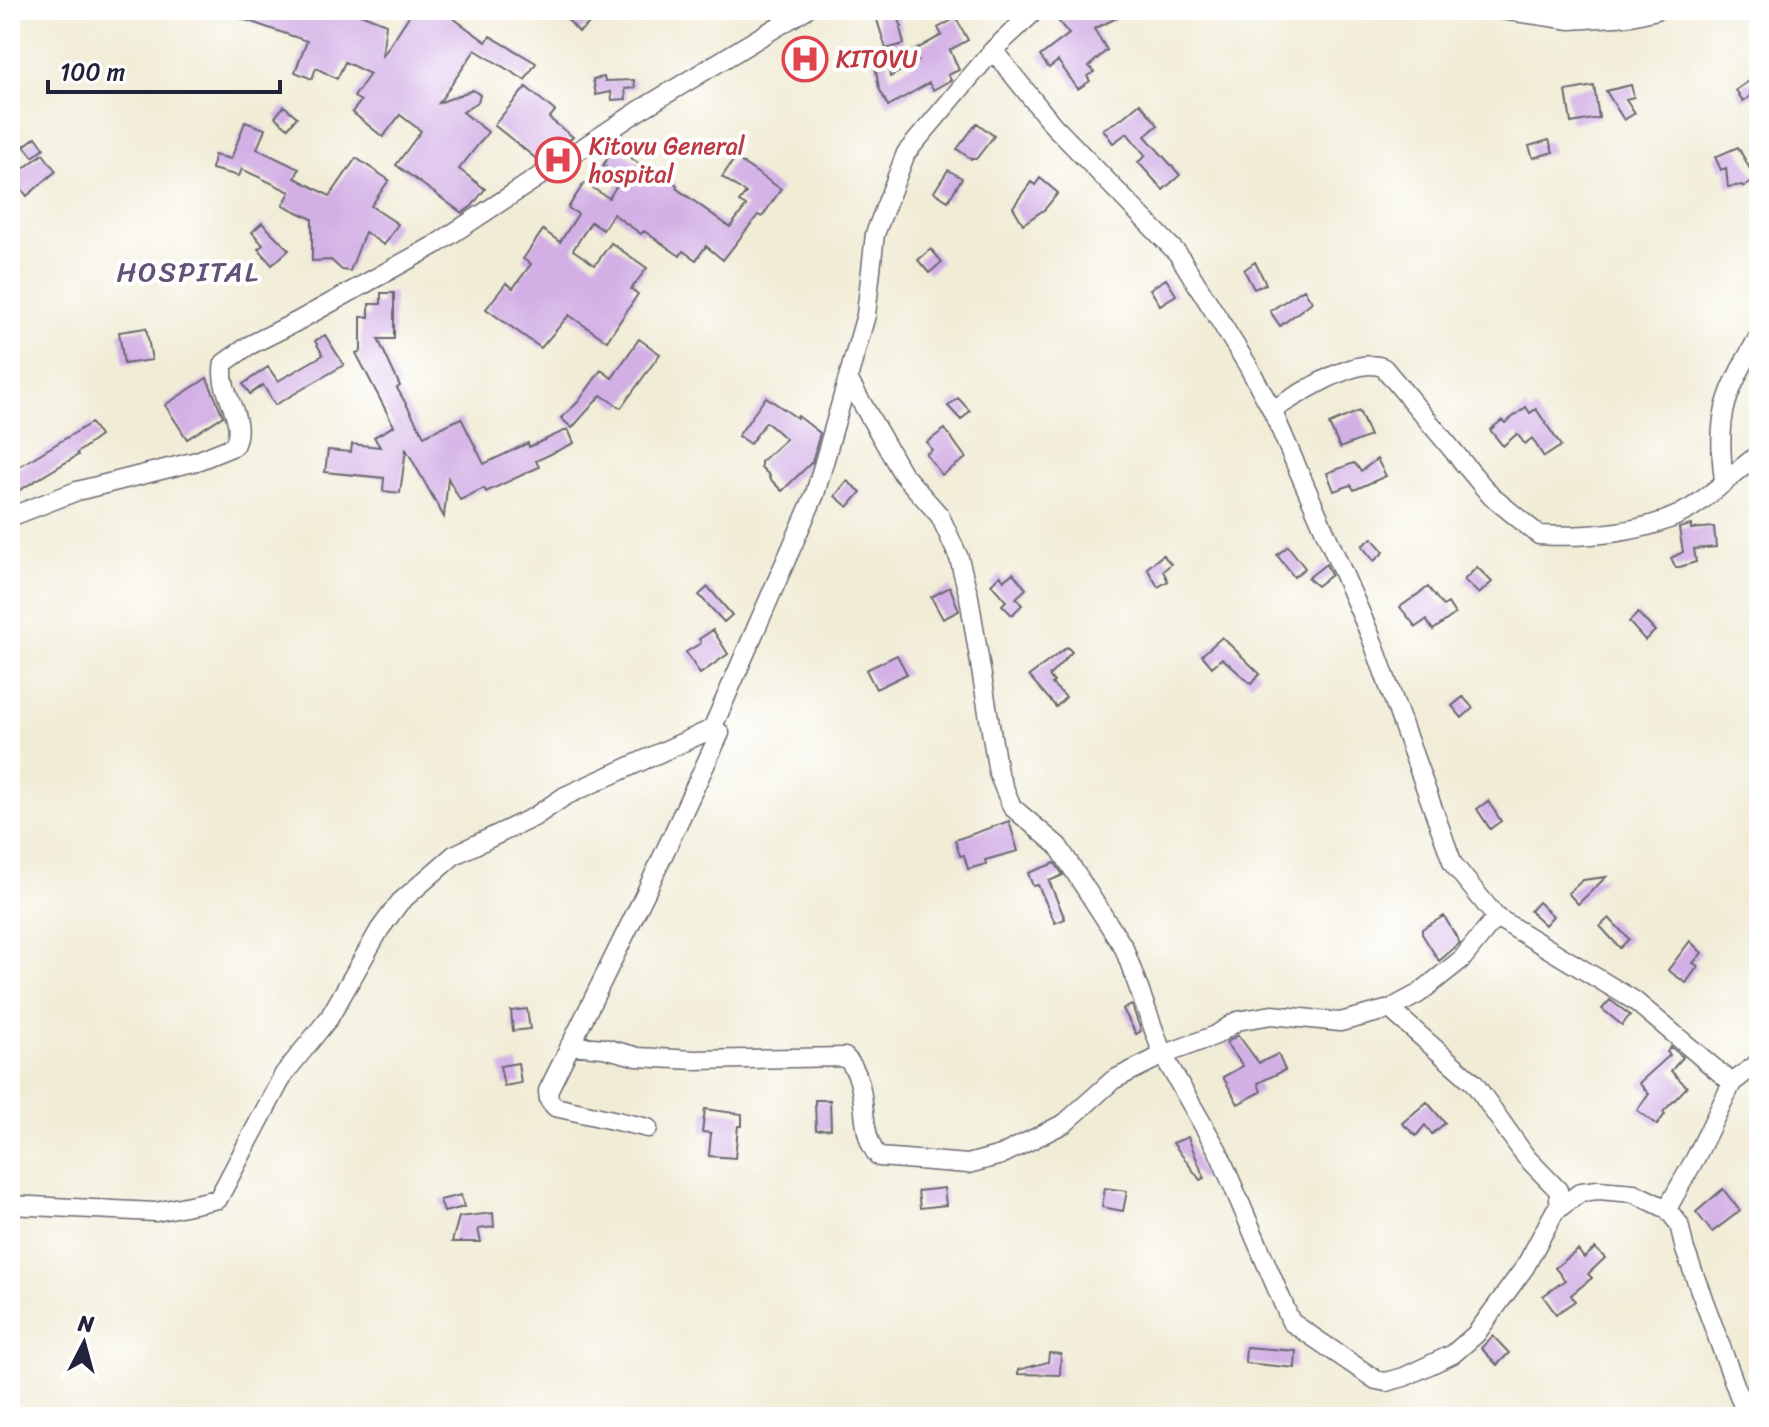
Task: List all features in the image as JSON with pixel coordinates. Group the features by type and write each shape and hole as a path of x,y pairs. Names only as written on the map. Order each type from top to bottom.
{"street":[{"path":"10,517 77,491 197,461 234,446 239,435 237,418 225,388 224,363 248,346 435,245 640,110 805,10"},
{"path":"10,1205 156,1212 218,1199 284,1074 329,1018 380,929 400,902 454,855 534,817 565,796 712,729 815,494 866,315 875,234 906,153 993,50 1036,10"},
{"path":"1501,10 1571,20 1631,16 1657,10"},
{"path":"993,50 1053,125 1178,254 1247,364 1272,410 1371,637 1453,864 1496,917 1635,1001 1732,1083"},
{"path":"1724,480 1721,459 1723,408 1730,387 1759,336"},
{"path":"1272,410 1347,370 1376,364 1384,368 1491,496 1539,535 1598,535 1665,521 1692,508 1759,454"},
{"path":"848,379 902,473 940,516 959,558 969,597 998,773 1012,807 1058,846 1124,948 1163,1055 1218,1151 1291,1322 1376,1380 1386,1382 1404,1377 1453,1354 1476,1334 1525,1267 1555,1211 1581,1192 1634,1193 1667,1209 1679,1224 1685,1250 1747,1417"},
{"path":"648,1128 555,1107 549,1100 548,1091 720,733 712,729"},
{"path":"570,1045 604,1048 638,1057 695,1060 845,1057 858,1072 865,1116 874,1152 879,1157 968,1164 1001,1155 1065,1123 1113,1080 1163,1055 1216,1035 1237,1021 1291,1015 1340,1022 1390,1009 1418,994 1462,959 1496,917"},
{"path":"1390,1009 1474,1083 1526,1157 1558,1190 1560,1208"},
{"path":"1667,1209 1732,1083 1759,1062"}],"building":[{"path":"223,10 262,10 288,19 292,10 350,10 386,24 382,57 413,10 442,10 486,42 490,36 536,63 525,80 475,50 439,103 473,90 480,95 478,102 463,112 488,132 459,169 485,189 462,213 396,165 421,131 400,115 383,137 352,112 361,101 354,97 370,74 345,62 337,79 316,68 312,79 295,72 307,41"},
{"path":"559,10 605,10 579,32"},
{"path":"874,10 895,10 902,27 904,44 886,49"},
{"path":"1075,10 1133,10 1094,29 1107,50 1089,66 1094,72 1087,76 1090,81 1078,89 1058,61 1049,68 1040,56 1069,34 1059,22"},
{"path":"956,18 968,40 950,50 959,70 948,75 951,80 933,90 929,83 888,106 879,88 874,60 887,58 890,77 919,61 913,51 942,35 938,28"},
{"path":"604,77 605,81 634,80 635,88 625,89 626,99 612,100 611,92 596,95 593,79"},
{"path":"1749,81 1757,92 1743,101 1736,90"},
{"path":"1631,85 1634,97 1626,99 1635,113 1624,120 1606,91"},
{"path":"1594,86 1599,118 1571,123 1566,91"},
{"path":"526,87 555,111 549,118 573,137 550,155 546,152 539,161 494,125"},
{"path":"1140,103 1158,125 1145,136 1180,175 1163,190 1138,162 1146,156 1127,133 1113,143 1103,129"},
{"path":"284,106 297,117 288,128 275,117"},
{"path":"245,122 265,129 257,149 299,169 295,178 330,196 356,158 389,180 371,206 398,224 384,245 365,232 350,271 342,270 331,260 312,261 312,219 283,205 290,192 242,169 239,176 212,169 214,155 231,159"},
{"path":"977,123 994,136 976,159 971,159 957,149"},
{"path":"36,137 44,148 33,157 24,146"},
{"path":"1549,140 1553,152 1533,158 1529,146"},
{"path":"616,147 660,179 663,175 730,227 746,206 739,202 746,193 722,177 735,158 781,189 762,217 758,215 723,260 706,246 696,260 683,251 680,256 613,214 603,230 591,222 573,250 595,265 611,243 647,268 631,289 638,294 607,341 569,315 541,348 486,309 506,283 513,288 531,264 523,259 543,230 560,242 578,214 568,208 584,183 609,198 621,179 603,165"},
{"path":"1738,147 1756,180 1743,187 1728,187 1726,168 1721,170 1715,157"},
{"path":"43,154 56,171 27,196 12,177"},
{"path":"948,170 962,178 948,201 934,192"},
{"path":"1040,178 1058,193 1045,209 1023,224 1013,207 1031,182 1035,185"},
{"path":"262,223 289,250 272,265 258,249 263,245 252,232"},
{"path":"931,249 942,262 929,273 918,260"},
{"path":"1255,262 1266,284 1254,289 1244,270"},
{"path":"1166,279 1176,295 1160,305 1150,289"},
{"path":"1304,289 1312,302 1280,326 1270,311"},
{"path":"381,293 394,293 394,339 378,339 400,386 397,388 424,436 461,418 484,464 528,443 529,447 568,429 574,443 536,461 539,467 486,492 484,488 460,500 448,478 444,517 406,449 400,493 383,491 384,478 325,472 328,450 351,452 352,444 380,447 374,437 394,426 356,353 361,351 361,317 369,317 369,304 381,304"},
{"path":"146,328 152,360 124,364 119,332"},
{"path":"325,335 344,365 275,405 263,385 250,394 243,384 268,367 278,381 323,355 315,341"},
{"path":"639,339 660,354 621,408 601,395 572,428 561,418 578,402 601,370 612,378"},
{"path":"207,378 223,416 187,439 165,405"},
{"path":"766,397 820,433 812,462 782,491 761,467 761,462 786,439 766,422 750,444 738,436"},
{"path":"958,398 970,411 961,420 948,406"},
{"path":"1526,407 1530,413 1536,409 1561,446 1544,457 1532,438 1525,444 1517,434 1503,446 1490,430"},
{"path":"1359,411 1370,436 1340,448 1329,424"},
{"path":"91,423 100,436 78,455 10,496 10,472"},
{"path":"945,429 966,458 942,475 926,454 932,450 927,442"},
{"path":"1377,459 1386,476 1354,490 1351,485 1334,491 1327,473 1354,463 1361,471"},
{"path":"847,481 861,492 848,507 835,496"},
{"path":"1691,525 1691,529 1714,527 1716,547 1694,549 1696,562 1676,568 1671,558 1683,552 1679,528"},
{"path":"1372,538 1384,552 1374,561 1362,546"},
{"path":"1288,546 1305,568 1294,577 1277,555"},
{"path":"1163,555 1171,564 1163,571 1168,581 1158,587 1147,568"},
{"path":"1326,564 1331,575 1317,586 1308,578"},
{"path":"1477,567 1492,582 1479,594 1464,580"},
{"path":"1013,573 1026,589 1016,598 1022,605 1012,615 1002,605 1006,601 991,584 1000,575 1004,580"},
{"path":"708,587 732,615 724,622 699,595"},
{"path":"950,587 959,611 943,619 931,597"},
{"path":"1428,587 1443,606 1448,603 1455,614 1433,630 1426,620 1416,627 1400,607"},
{"path":"1638,613 1655,631 1645,640 1629,622"},
{"path":"713,630 728,654 700,674 686,652 701,643 699,639"},
{"path":"1222,637 1260,674 1251,684 1222,658 1212,667 1202,655"},
{"path":"1067,647 1072,652 1049,676 1054,682 1052,684 1066,697 1056,707 1029,676"},
{"path":"897,655 907,674 876,689 866,670"},
{"path":"1463,697 1473,708 1462,718 1452,706"},
{"path":"1488,801 1501,821 1490,829 1477,809"},
{"path":"1009,821 1018,851 985,860 986,864 968,869 955,840"},
{"path":"1055,863 1063,875 1049,881 1065,919 1055,923 1038,885 1033,886 1028,873"},
{"path":"1606,877 1578,904 1568,893 1583,880"},
{"path":"1538,902 1553,916 1545,925 1530,911"},
{"path":"1444,916 1460,943 1439,961 1422,929"},
{"path":"1609,918 1629,939 1620,948 1600,926"},
{"path":"1690,941 1702,953 1693,963 1698,966 1686,983 1668,970"},
{"path":"1610,1000 1630,1015 1622,1025 1602,1009"},
{"path":"1132,1005 1141,1031 1136,1034 1123,1009"},
{"path":"527,1009 530,1029 513,1031 511,1011"},
{"path":"1238,1035 1259,1063 1278,1054 1285,1070 1258,1083 1261,1092 1238,1104 1223,1077 1243,1066 1226,1043"},
{"path":"1671,1047 1683,1057 1671,1071 1687,1087 1663,1112 1665,1114 1657,1125 1637,1110 1649,1094 1639,1083 1670,1055 1667,1052"},
{"path":"518,1063 521,1083 504,1086 500,1066"},
{"path":"815,1100 830,1100 831,1129 816,1130"},
{"path":"1427,1102 1445,1123 1432,1134 1425,1125 1416,1136 1402,1123"},
{"path":"705,1109 742,1114 735,1158 709,1156 711,1133 702,1132"},
{"path":"1188,1137 1204,1178 1200,1180 1173,1143"},
{"path":"944,1188 946,1205 920,1208 918,1191"},
{"path":"1105,1188 1127,1191 1123,1211 1102,1207"},
{"path":"1723,1189 1740,1211 1712,1232 1696,1212"},
{"path":"461,1195 464,1207 444,1212 440,1200"},
{"path":"493,1213 494,1227 478,1229 481,1242 452,1242 459,1217"},
{"path":"1595,1248 1605,1258 1588,1274 1592,1278 1571,1295 1575,1301 1556,1314 1543,1296 1565,1280 1555,1268 1578,1250 1584,1258"},
{"path":"1493,1336 1509,1353 1497,1365 1481,1348"},
{"path":"1246,1347 1296,1351 1295,1368 1245,1363"},
{"path":"1049,1353 1061,1354 1060,1375 1018,1374 1018,1370 1048,1362"}],"place":[{"name":"KITOVU","path":"805,59"},
{"name":"Kitovu General hospital","path":"558,160"}],"district":[{"name":"HOSPITAL","path":"188,271"}]}
